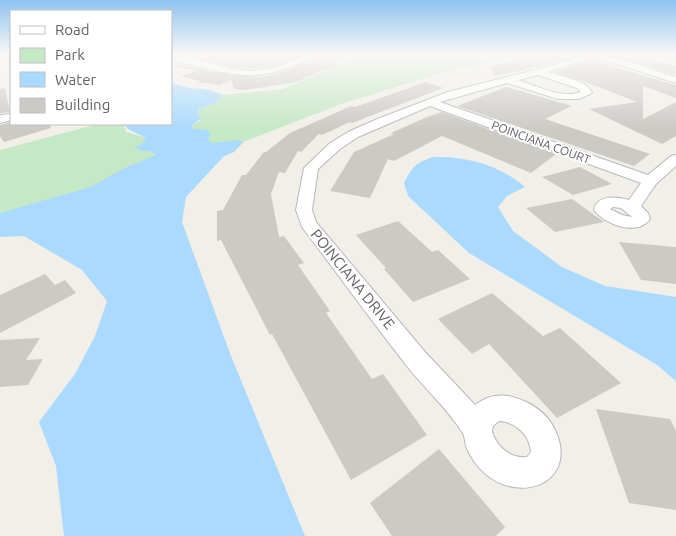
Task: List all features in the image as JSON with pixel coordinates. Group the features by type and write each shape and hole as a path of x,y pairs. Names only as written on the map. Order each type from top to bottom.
{"street":[{"path":"508,80 556,95 582,96 587,91 580,86 562,80"},
{"name":"POINCIANA DRIVE","path":"477,428 416,359 308,222 304,210 311,168 335,146 384,120 452,94 508,80"},
{"name":"POINCIANA COURT","path":"432,103 650,181"},
{"path":"632,207 650,181 676,159"}],"green space":[{"path":"304,80 418,80 341,104 243,142 239,147 224,156 0,237 0,150 94,125 125,125 124,127 126,132 157,141 193,129 192,126 200,121 199,109 217,102 222,95 283,89"}],"water":[{"path":"172,82 183,86 210,90 222,95 217,102 199,109 198,115 201,118 192,126 193,129 208,130 210,134 208,140 212,143 239,140 243,142 234,152 224,156 186,197 182,222 231,356 305,536 64,536 56,466 39,422 75,374 95,336 107,301 82,270 24,236 0,237 0,213 90,187 127,167 156,155 135,147 142,144 146,138 128,129 125,125 172,125"},
{"path":"433,157 458,158 482,163 505,173 525,187 507,196 498,207 513,231 562,267 605,286 676,297 676,381 657,365 469,253 408,196 404,183 410,173 418,163"}],"building":[{"path":"196,80 231,80 220,85 198,82 200,81"},
{"path":"231,80 301,80 247,90 234,89"},
{"path":"580,80 659,80 676,85 676,98 643,86 643,119 676,102 676,136 662,144 589,109 637,102"},
{"path":"426,82 443,88 352,123 350,122 322,135 319,134 301,152 298,151 285,173 279,172 271,194 279,237 284,236 304,263 298,265 330,311 326,313 372,379 383,374 427,435 351,480 272,334 270,335 221,240 217,241 217,211 223,210 242,175 246,175 264,152 290,133 351,106 355,107"},
{"path":"506,87 572,106 545,119 650,154 634,166 457,106"},
{"path":"5,88 10,112 0,113 0,89"},
{"path":"442,112 556,154 531,173 442,136 394,161 388,159 370,198 330,191 354,152 394,134 391,133"},
{"path":"10,122 10,125 50,125 51,128 4,142 0,136 0,125"},
{"path":"580,167 612,184 573,195 542,177"},
{"path":"572,199 604,222 555,232 526,208"},
{"path":"398,221 432,252 438,250 470,279 413,302 356,235"},
{"path":"619,242 676,247 676,284 641,280"},
{"path":"45,274 55,285 65,280 76,293 0,333 0,295"},
{"path":"492,293 543,336 560,328 621,383 557,418 489,344 472,354 438,319"},
{"path":"40,338 26,360 43,359 28,385 0,387 0,340"},
{"path":"596,409 670,419 676,431 676,510 629,503"},
{"path":"439,449 505,527 496,536 392,536 370,503"}]}
